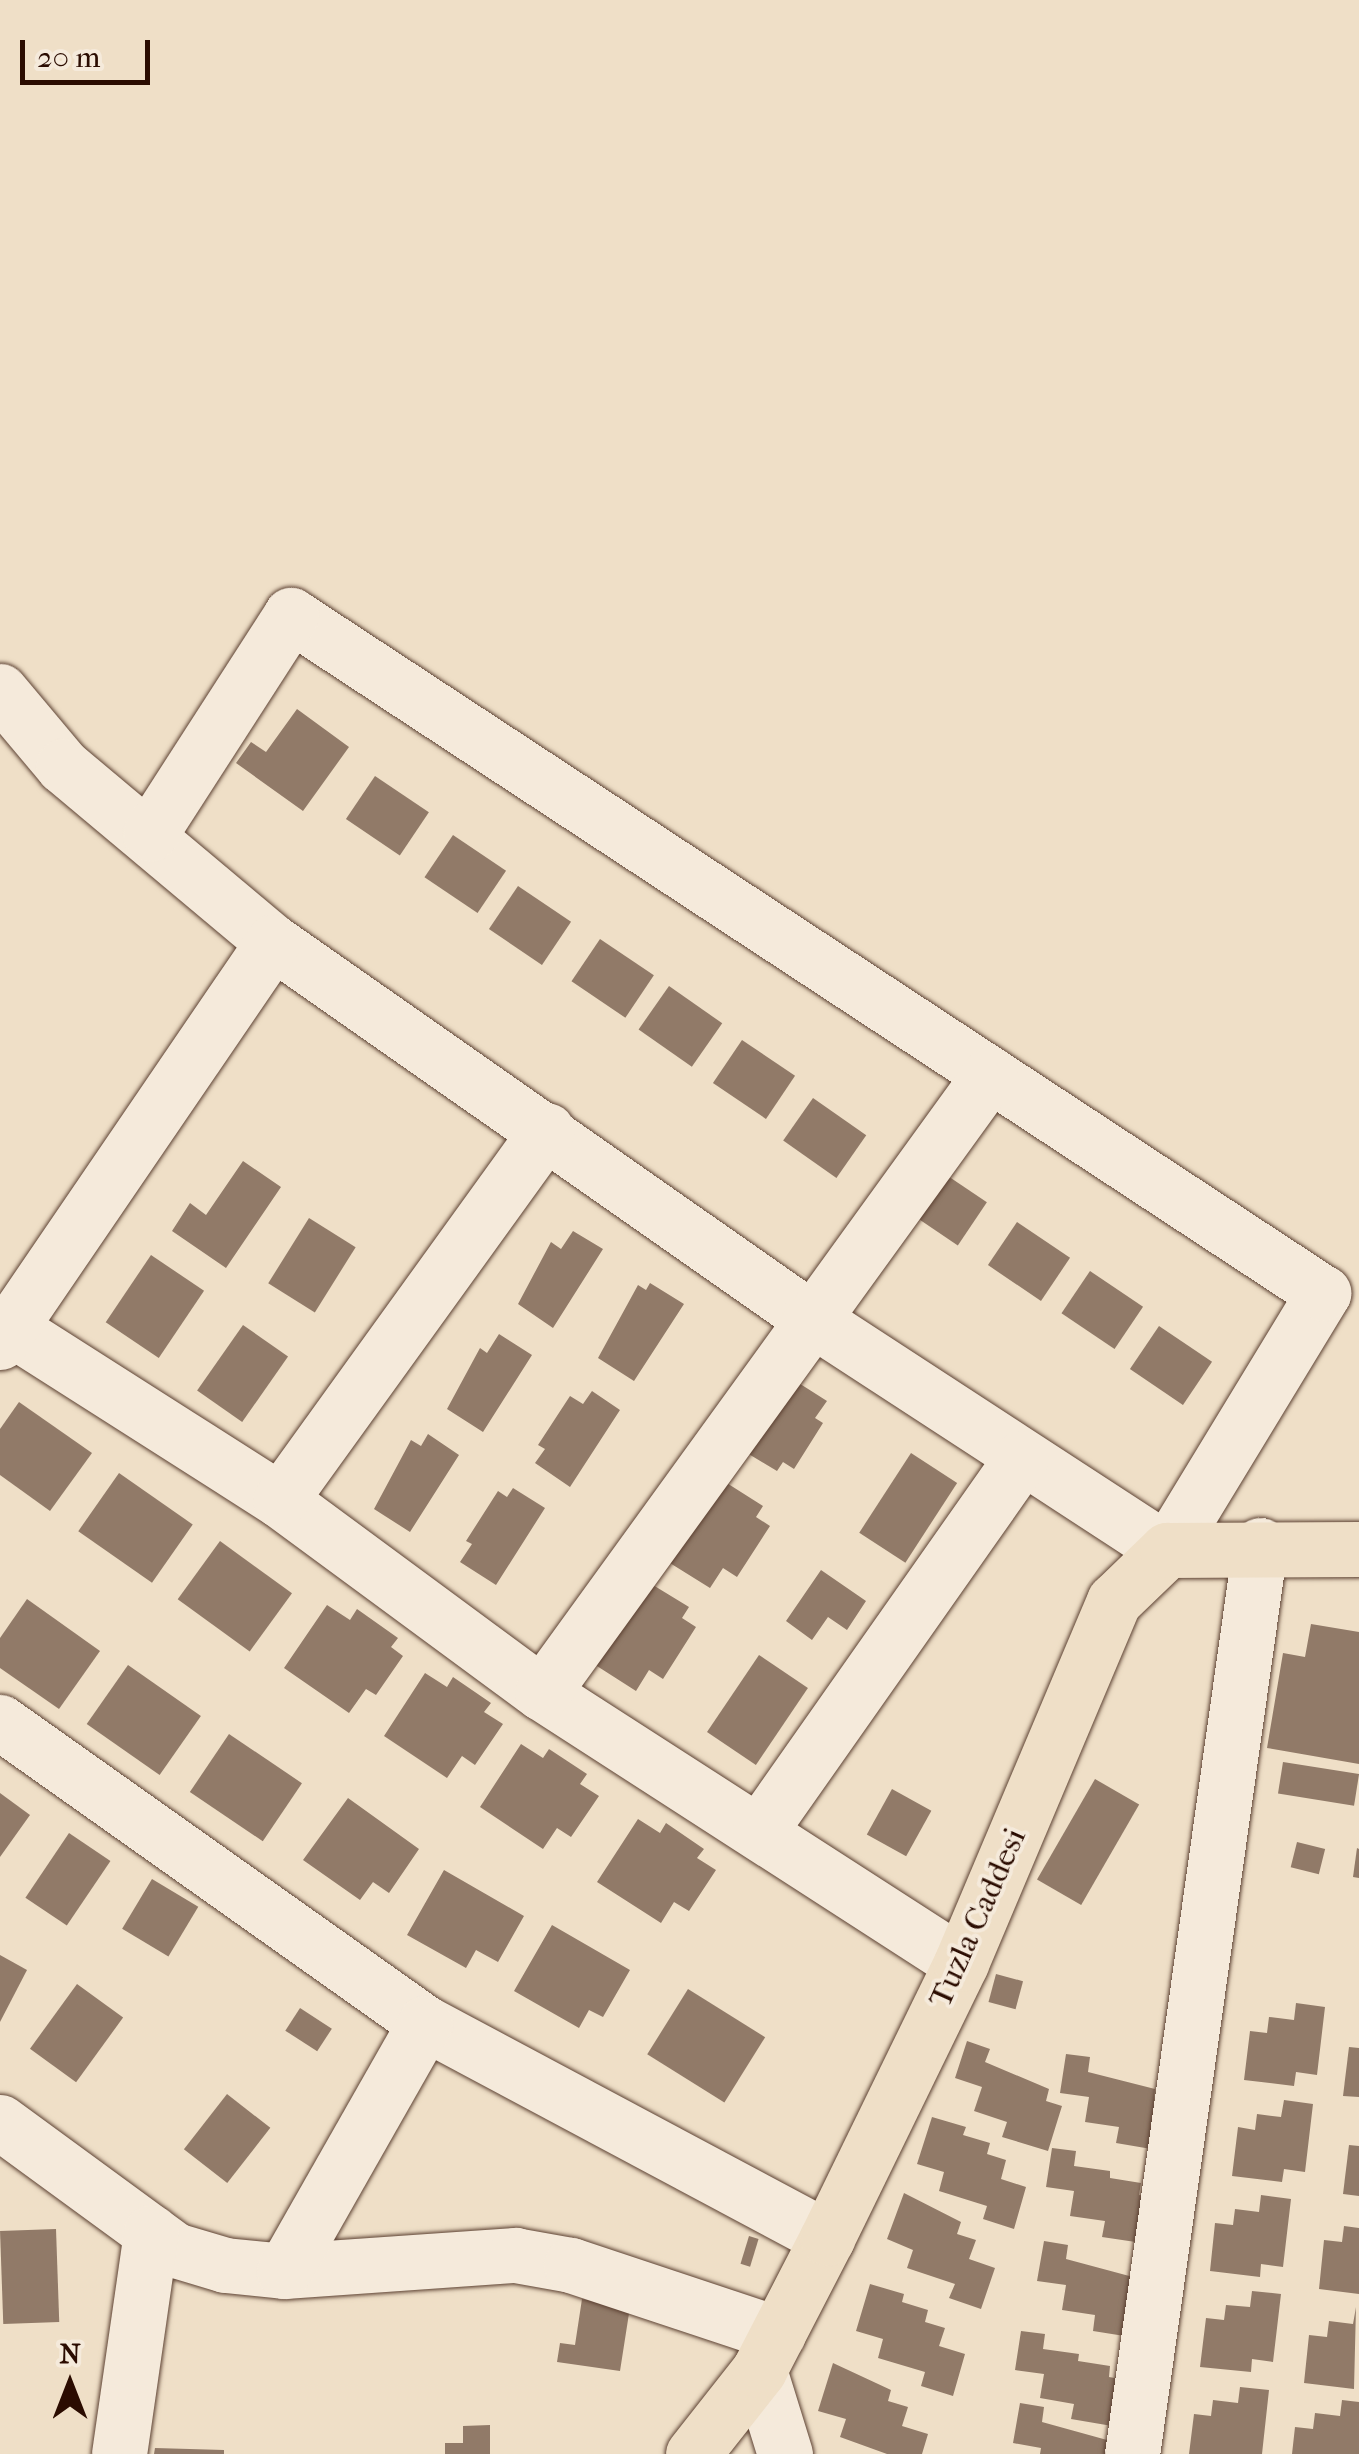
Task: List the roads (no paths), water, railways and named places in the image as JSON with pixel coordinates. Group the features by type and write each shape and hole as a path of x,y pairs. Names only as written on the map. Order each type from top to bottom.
{"main road":[{"path":"1167,1550 1260,1545 1359,1549"},
{"name":"Tuzla Caddesi","path":"694,2454 768,2352 827,2238 962,1964 1114,1602 1167,1550"}],"street":[{"path":"0,691 64,766 150,834 273,942 547,1130 808,1317 1167,1550 1323,1293 291,615 150,834"},
{"path":"273,942 5,1335 280,1500 542,1693 760,1830 962,1964"},
{"path":"542,1693 808,1317 990,1074"},
{"path":"280,1500 547,1130"},
{"path":"760,1830 1021,1458"},
{"path":"1132,2454 1260,1545"},
{"path":"0,1722 425,2024 827,2238"},
{"path":"284,2271 425,2024"},
{"path":"0,2122 175,2250 225,2266 284,2271 515,2255 571,2266 768,2352 785,2454"},
{"path":"119,2454 151,2232"}]}
